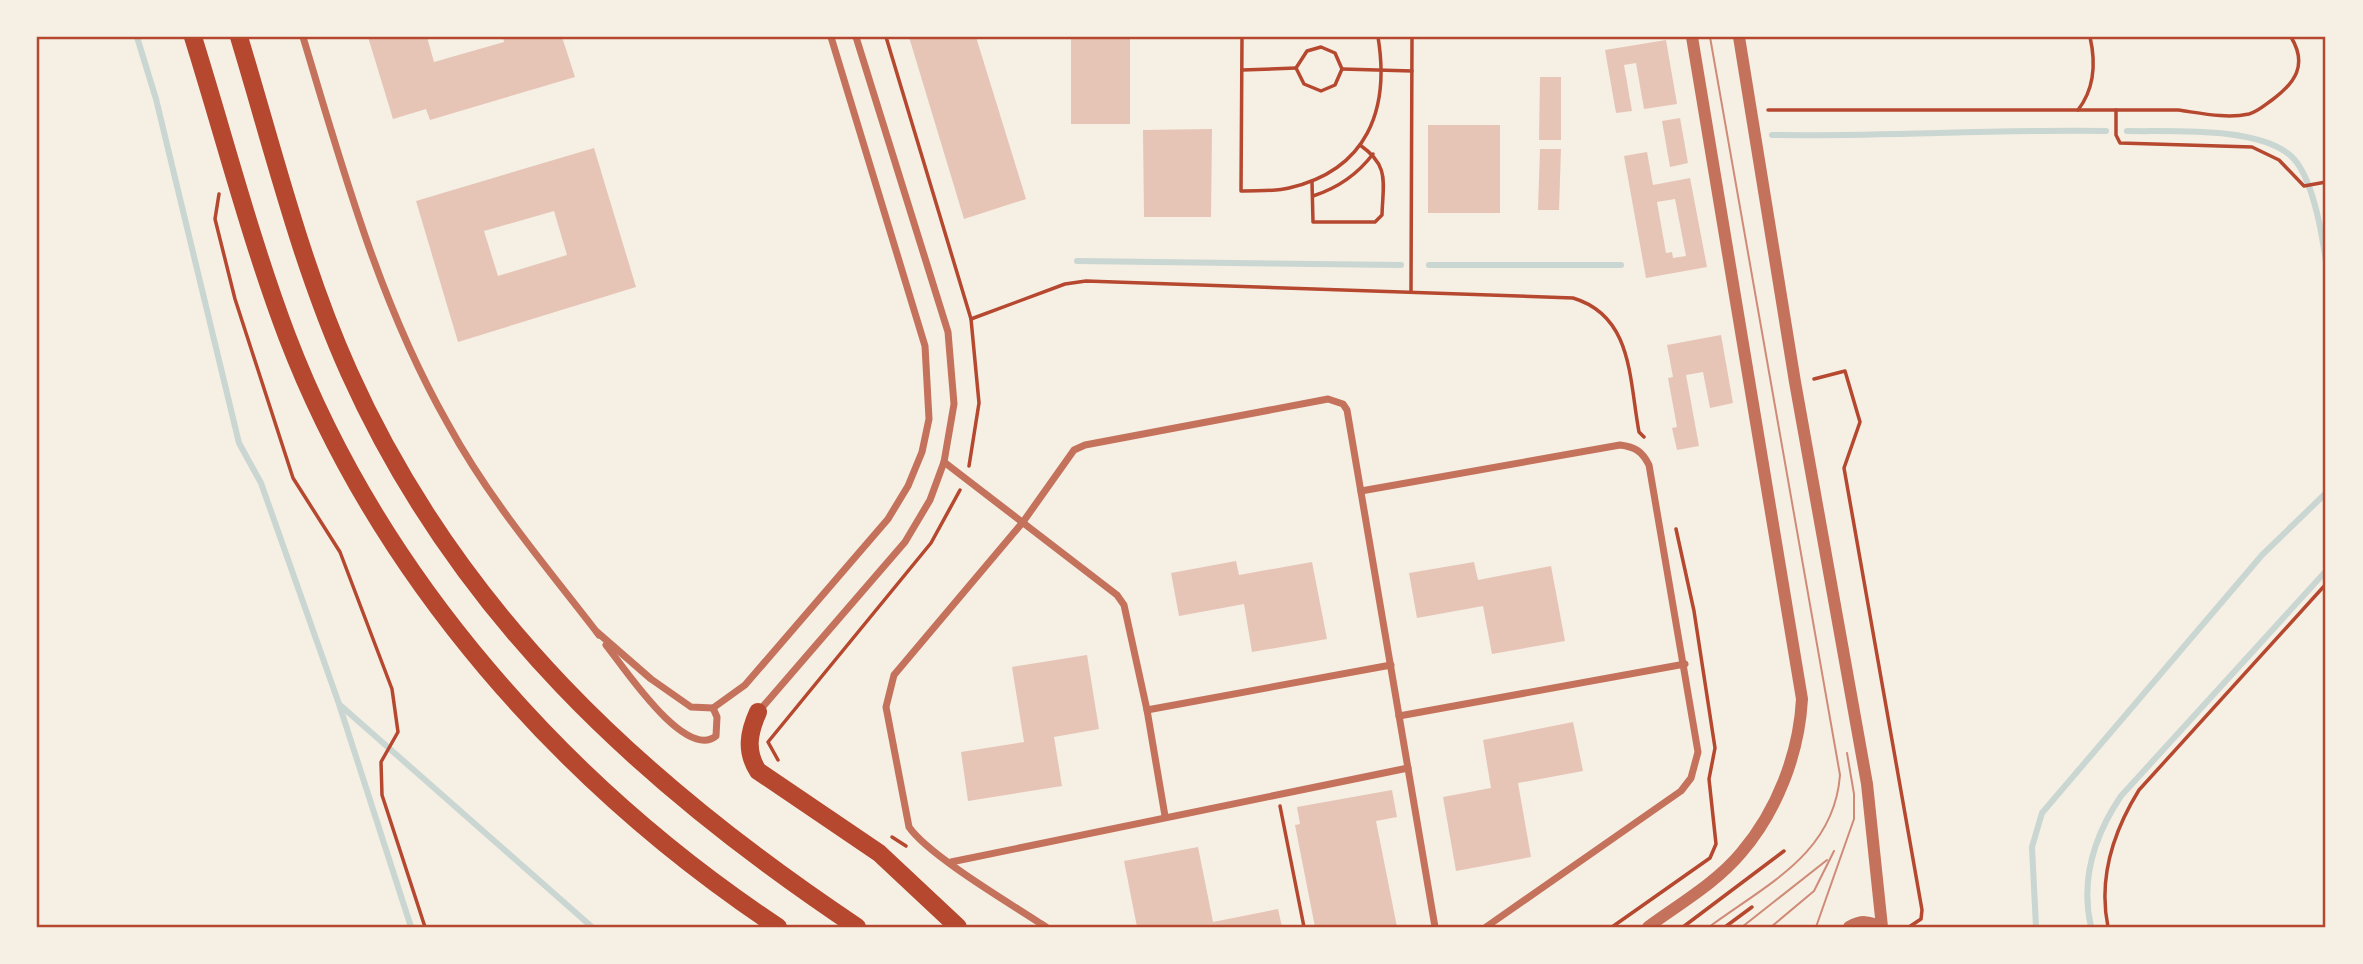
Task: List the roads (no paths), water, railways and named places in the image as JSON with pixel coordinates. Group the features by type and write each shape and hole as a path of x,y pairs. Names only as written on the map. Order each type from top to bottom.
{"main road":[{"path":"193,37 287,336 344,462 373,512 431,598 554,740 612,797 669,846 778,927"},
{"path":"239,37 297,229 348,370 379,433 442,538 523,641 614,740 669,789 768,867 856,927"},
{"path":"758,712 752,727 749,750 758,771 878,853 958,927"}],"street":[{"path":"303,37 364,241 446,422 484,486 537,559 649,701 683,733 700,740 710,740 716,736 717,718 713,708"},
{"path":"597,632 651,680 691,707 713,708 745,685 888,519 908,486 922,452 929,419 925,346 831,37"},
{"path":"758,712 905,542 930,500 944,462 954,404 952,350 856,37"},
{"path":"1648,927 1714,879 1741,853 1767,816 1800,732 1802,699 1692,37"},
{"path":"1740,37 1795,382 1867,784 1882,927"},
{"path":"1046,927 914,834 906,819 886,697 894,675 1023,522 1069,455 1085,445 1328,399 1343,404 1347,411 1435,927"},
{"path":"1361,491 1620,445 1633,447 1643,454 1649,465 1698,752 1691,778 1681,791 1486,927"},
{"path":"944,462 1117,595 1125,605 1165,816"},
{"path":"1399,716 1685,664"},
{"path":"1147,710 1391,665"},
{"path":"951,862 1408,768"},
{"path":"1849,927 1857,922 1871,922 1882,927"}],"waterway":[{"path":"137,37 156,99 239,443 261,483 339,704 411,927"},
{"path":"1772,135 2106,131"},
{"path":"2127,131 2189,131 2236,135 2276,146 2291,156 2305,177 2319,221 2326,262"},
{"path":"1077,261 1401,265"},
{"path":"1429,265 1621,265"},
{"path":"2036,927 2032,847 2042,813 2262,555 2326,493"},
{"path":"2091,927 2087,892 2092,858 2103,827 2121,796 2326,571"},
{"path":"340,705 592,927"}],"tram line":[{"path":"1709,927 1774,881 1811,846 1825,826 1835,802 1840,775 1710,37"},
{"path":"1816,927 1854,819 1854,794 1847,753"},
{"path":"1771,927 1814,891 1834,851"},
{"path":"1742,927 1827,860"}]}
